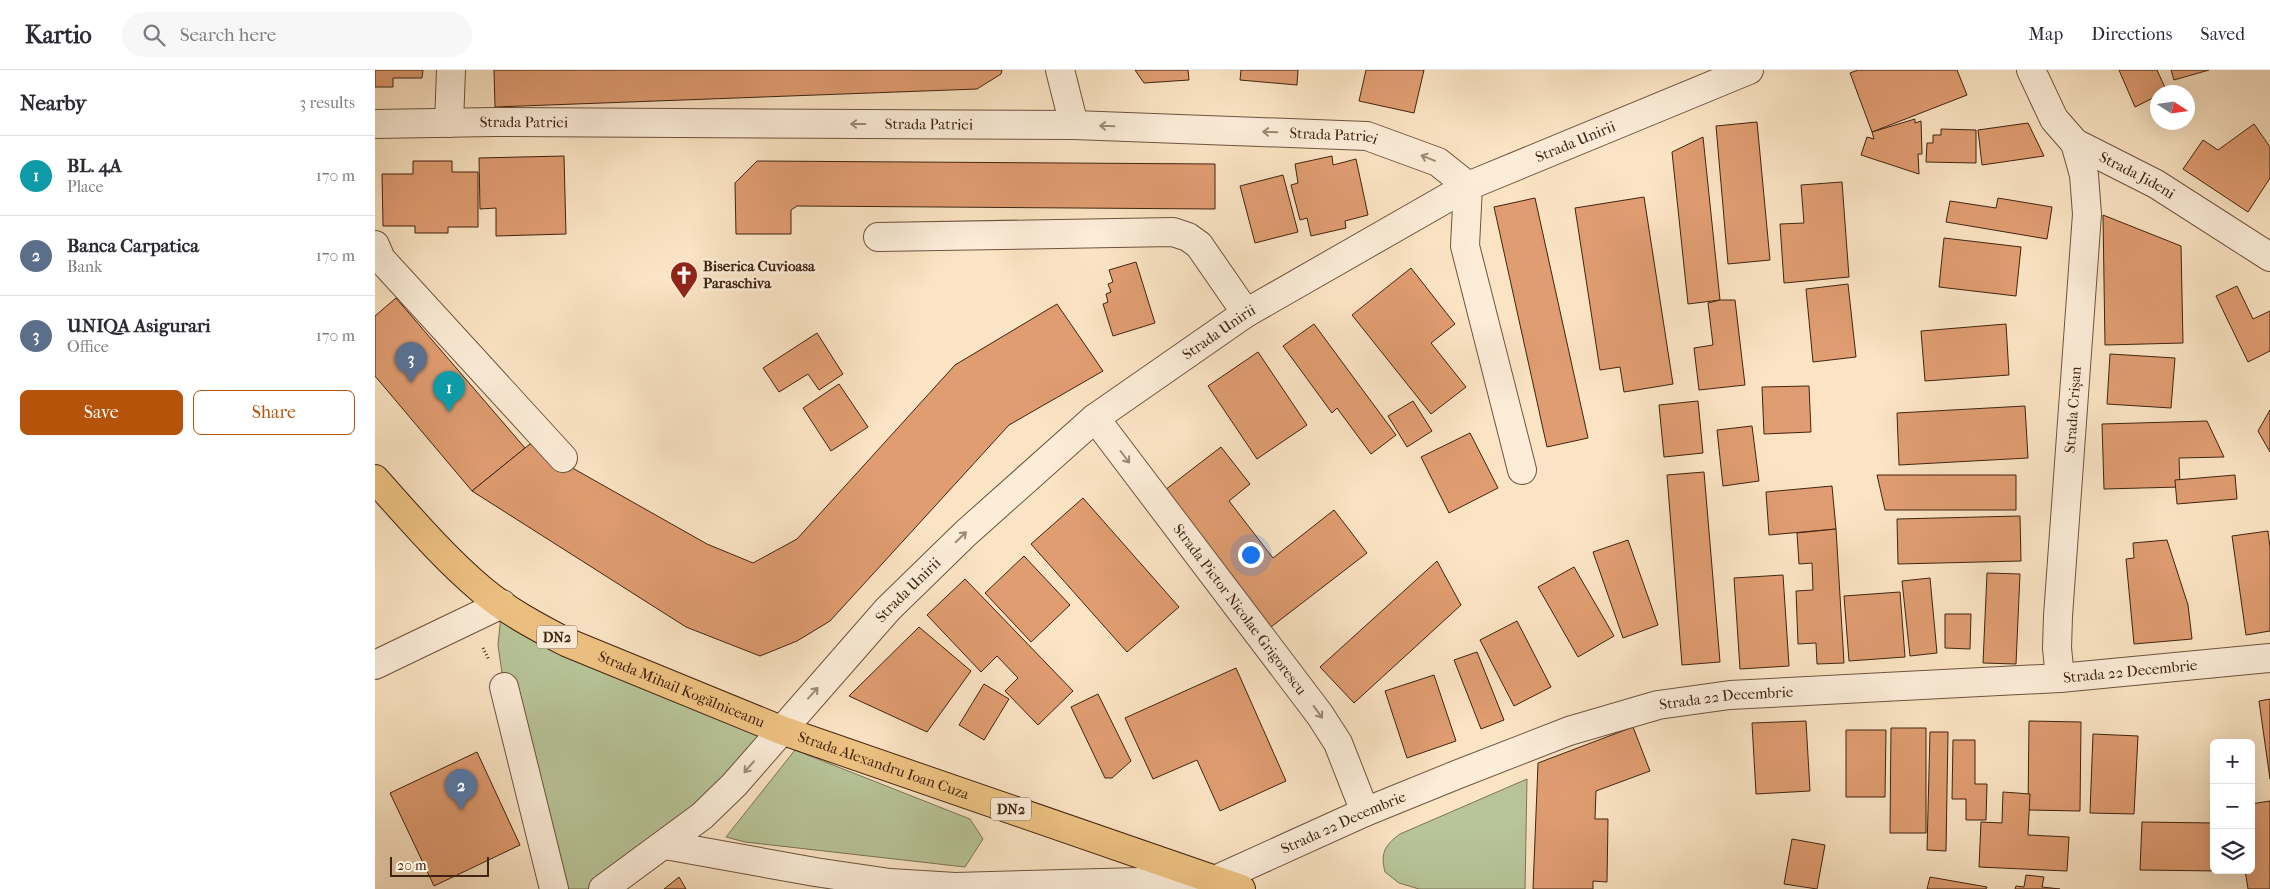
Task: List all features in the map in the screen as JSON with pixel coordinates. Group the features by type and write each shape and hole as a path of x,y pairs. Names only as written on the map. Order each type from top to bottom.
{"main road":[{"name":"Strada Mihail Kogălniceanu","path":"375,480 452,562 482,590 501,604 566,642 781,730"},
{"name":"Strada Alexandru Ioan Cuza","path":"781,730 1241,889"}],"street":[{"path":"449,123 451,70"},
{"path":"1060,70 1073,125"},
{"name":"Strada Unirii","path":"603,889 665,845 701,816 734,785 888,610 965,533 1095,418 1246,313 1468,186 1749,70"},
{"name":"Strada Jideni","path":"2031,70 2054,119 2075,143 2156,184 2270,257"},
{"name":"Strada Patriei","path":"375,124 1073,125 1367,136 1438,162 1468,186"},
{"name":"Strada Crișan","path":"2060,678 2057,648 2058,616 2087,214 2084,175 2075,143"},
{"path":"1468,186 1465,246 1522,470"},
{"path":"878,237 1173,232 1189,237 1199,245 1246,313"},
{"path":"375,245 381,259 563,458"},
{"name":"Strada Pictor Nicolae Grigorescu","path":"1095,418 1320,715 1338,743 1365,812"},
{"path":"375,665 501,604"},
{"name":"Strada 22 Decembrie","path":"1215,880 1365,812 1569,731 1658,705 1730,696 2060,678 2270,658"},
{"path":"504,687 554,889"},
{"path":"665,845 815,872 890,883 955,888 1215,880"}],"path":[{"path":"467,620 504,687"}],"green space":[{"path":"502,604 781,730 603,889 554,889 504,687 498,645"},
{"path":"795,750 970,819 983,839 965,867 745,842 726,837"},
{"path":"1527,779 1525,889 1419,889 1399,883 1385,872 1383,860 1385,850 1400,834"}],"building":[{"path":"375,70 423,70 422,78 393,78 393,87 375,87"},
{"path":"494,70 1002,70 1001,74 977,89 495,107"},
{"path":"1135,70 1188,70 1189,80 1144,83"},
{"path":"1241,70 1298,70 1297,85 1240,80"},
{"path":"1366,70 1424,70 1414,113 1359,101"},
{"path":"1858,70 1957,70 1967,95 1872,132 1850,73"},
{"path":"2119,70 2157,70 2164,85 2150,85 2150,100 2135,107"},
{"path":"2171,70 2209,70 2174,80"},
{"path":"1915,119 1915,123 1921,121 1922,154 1918,154 1919,174 1861,155 1867,137 1874,139 1872,132"},
{"path":"1757,122 1770,260 1728,264 1716,126"},
{"path":"2028,123 2044,156 1982,165 1978,130"},
{"path":"2254,124 2270,147 2270,178 2248,212 2183,169 2203,140 2218,150"},
{"path":"1941,129 1976,130 1976,163 1926,162 1927,143 1933,143 1933,135 1941,135"},
{"path":"1703,137 1720,300 1688,304 1672,152"},
{"path":"564,156 566,234 496,236 496,208 480,209 479,158"},
{"path":"1332,156 1333,165 1356,159 1368,215 1345,221 1346,228 1311,236 1307,218 1300,220 1291,185 1298,183 1295,164"},
{"path":"413,161 452,161 452,172 478,172 478,227 448,227 448,233 415,233 415,226 383,226 382,174 413,174"},
{"path":"757,161 1215,164 1215,209 797,206 791,210 791,234 736,234 735,183"},
{"path":"1283,175 1298,232 1255,243 1240,186"},
{"path":"1842,182 1849,277 1784,283 1780,224 1804,223 1801,185"},
{"path":"1644,197 1673,384 1624,392 1620,367 1600,370 1575,208"},
{"path":"1535,198 1588,438 1547,447 1494,207"},
{"path":"1998,198 2052,207 2047,239 1946,222 1950,201 1996,208"},
{"path":"2103,215 2181,246 2183,343 2105,345"},
{"path":"1944,238 2021,247 2016,296 1939,287"},
{"path":"1136,262 1155,323 1113,336 1103,304 1108,302 1106,294 1111,292 1108,284 1113,282 1109,270"},
{"path":"1411,268 1455,324 1431,343 1466,387 1431,414 1352,315"},
{"path":"1848,284 1856,357 1813,362 1806,289"},
{"path":"2237,286 2253,319 2270,311 2270,351 2248,362 2216,296"},
{"path":"396,298 525,448 472,491 375,376 375,316"},
{"path":"1720,300 1735,300 1745,385 1699,390 1694,348 1713,345 1708,303"},
{"path":"1057,304 1103,371 1009,425 830,621 797,641 760,656 686,627 472,491 530,444 707,544 753,563 797,539 955,365"},
{"path":"1314,324 1396,435 1371,454 1337,408 1332,413 1283,346"},
{"path":"2006,324 2009,375 1925,381 1921,331"},
{"path":"817,333 843,374 819,390 808,374 779,392 763,368"},
{"path":"1258,352 1307,425 1257,459 1208,386"},
{"path":"2110,354 2175,358 2171,408 2107,404"},
{"path":"839,384 868,427 831,451 803,408"},
{"path":"1809,386 1811,432 1764,434 1762,387"},
{"path":"1413,401 1432,431 1407,447 1388,416"},
{"path":"1698,401 1703,453 1664,457 1659,405"},
{"path":"2025,406 2028,458 1899,465 1897,413"},
{"path":"2270,410 2270,452 2258,431"},
{"path":"2207,421 2224,457 2179,458 2180,487 2104,489 2102,424"},
{"path":"1752,426 1759,481 1723,486 1717,430"},
{"path":"1470,433 1498,488 1449,513 1421,457"},
{"path":"1221,447 1250,484 1229,501 1273,558 1334,510 1367,553 1271,627 1165,490"},
{"path":"1704,472 1720,662 1682,665 1667,475"},
{"path":"1877,475 2016,475 2016,510 1885,510"},
{"path":"2235,475 2237,499 2177,504 2175,480"},
{"path":"1832,486 1836,529 1769,535 1766,492"},
{"path":"1083,498 1179,607 1127,652 1031,544"},
{"path":"2020,516 2021,561 1898,564 1897,519"},
{"path":"1836,529 1844,663 1817,664 1816,643 1798,644 1796,591 1813,590 1812,563 1799,564 1797,533"},
{"path":"2268,531 2270,548 2270,631 2246,635 2232,536"},
{"path":"1628,540 1658,625 1623,638 1593,552"},
{"path":"2167,540 2188,605 2192,639 2134,644 2126,559 2134,558 2133,543"},
{"path":"1024,556 1070,605 1031,642 985,593"},
{"path":"1437,561 1461,605 1354,703 1320,667"},
{"path":"1574,567 1614,636 1578,657 1538,587"},
{"path":"1987,573 2020,574 2016,664 1983,663"},
{"path":"1783,575 1789,666 1740,669 1734,578"},
{"path":"1930,578 1937,653 1910,656 1902,581"},
{"path":"965,579 1073,691 1038,725 1005,691 1018,678 997,656 981,672 927,615"},
{"path":"1900,592 1905,657 1849,661 1844,596"},
{"path":"1945,614 1971,614 1970,649 1945,648"},
{"path":"1517,621 1551,687 1514,706 1480,640"},
{"path":"919,627 971,671 927,732 849,696"},
{"path":"1477,652 1504,720 1481,729 1454,660"},
{"path":"1236,668 1286,781 1220,811 1197,760 1153,779 1125,718"},
{"path":"1434,675 1456,741 1407,758 1385,691"},
{"path":"984,684 1009,699 984,740 959,725"},
{"path":"1098,694 1131,761 1112,778 1105,778 1071,707"},
{"path":"2270,699 2270,779 2259,701"},
{"path":"1806,721 1810,791 1756,794 1752,723"},
{"path":"2029,721 2081,722 2080,811 2028,810"},
{"path":"1633,727 1650,771 1596,791 1595,819 1608,819 1607,882 1593,881 1593,889 1533,889 1538,763"},
{"path":"1891,728 1926,728 1926,833 1890,833"},
{"path":"1846,730 1886,730 1885,797 1846,797"},
{"path":"1930,732 1948,732 1946,851 1927,850"},
{"path":"2093,734 2138,736 2134,814 2090,813"},
{"path":"1953,740 1975,740 1975,784 1987,784 1986,820 1966,820 1966,799 1952,799"},
{"path":"477,752 520,845 434,886 390,793"},
{"path":"2003,792 2030,794 2028,835 2069,837 2067,871 1979,867 1981,822 2002,823"},
{"path":"2270,801 2270,889 2248,889 2246,874 2255,874 2255,803"},
{"path":"2142,822 2210,823 2210,871 2140,870"},
{"path":"1792,839 1825,845 1817,889 1784,884"},
{"path":"2026,875 2044,877 2042,887 2060,889 2015,889 2016,886 2024,887"},
{"path":"679,877 686,889 664,889"},
{"path":"1930,877 1987,887 1986,889 1927,889"}],"place":[{"name":"Biserica Cuvioasa Paraschiva","path":"684,299"},
{"name":"UNIQA Asigurari","path":"411,383"},
{"name":"BL. 4A","path":"449,412"},
{"name":"Banca Carpatica","path":"461,810"}]}
